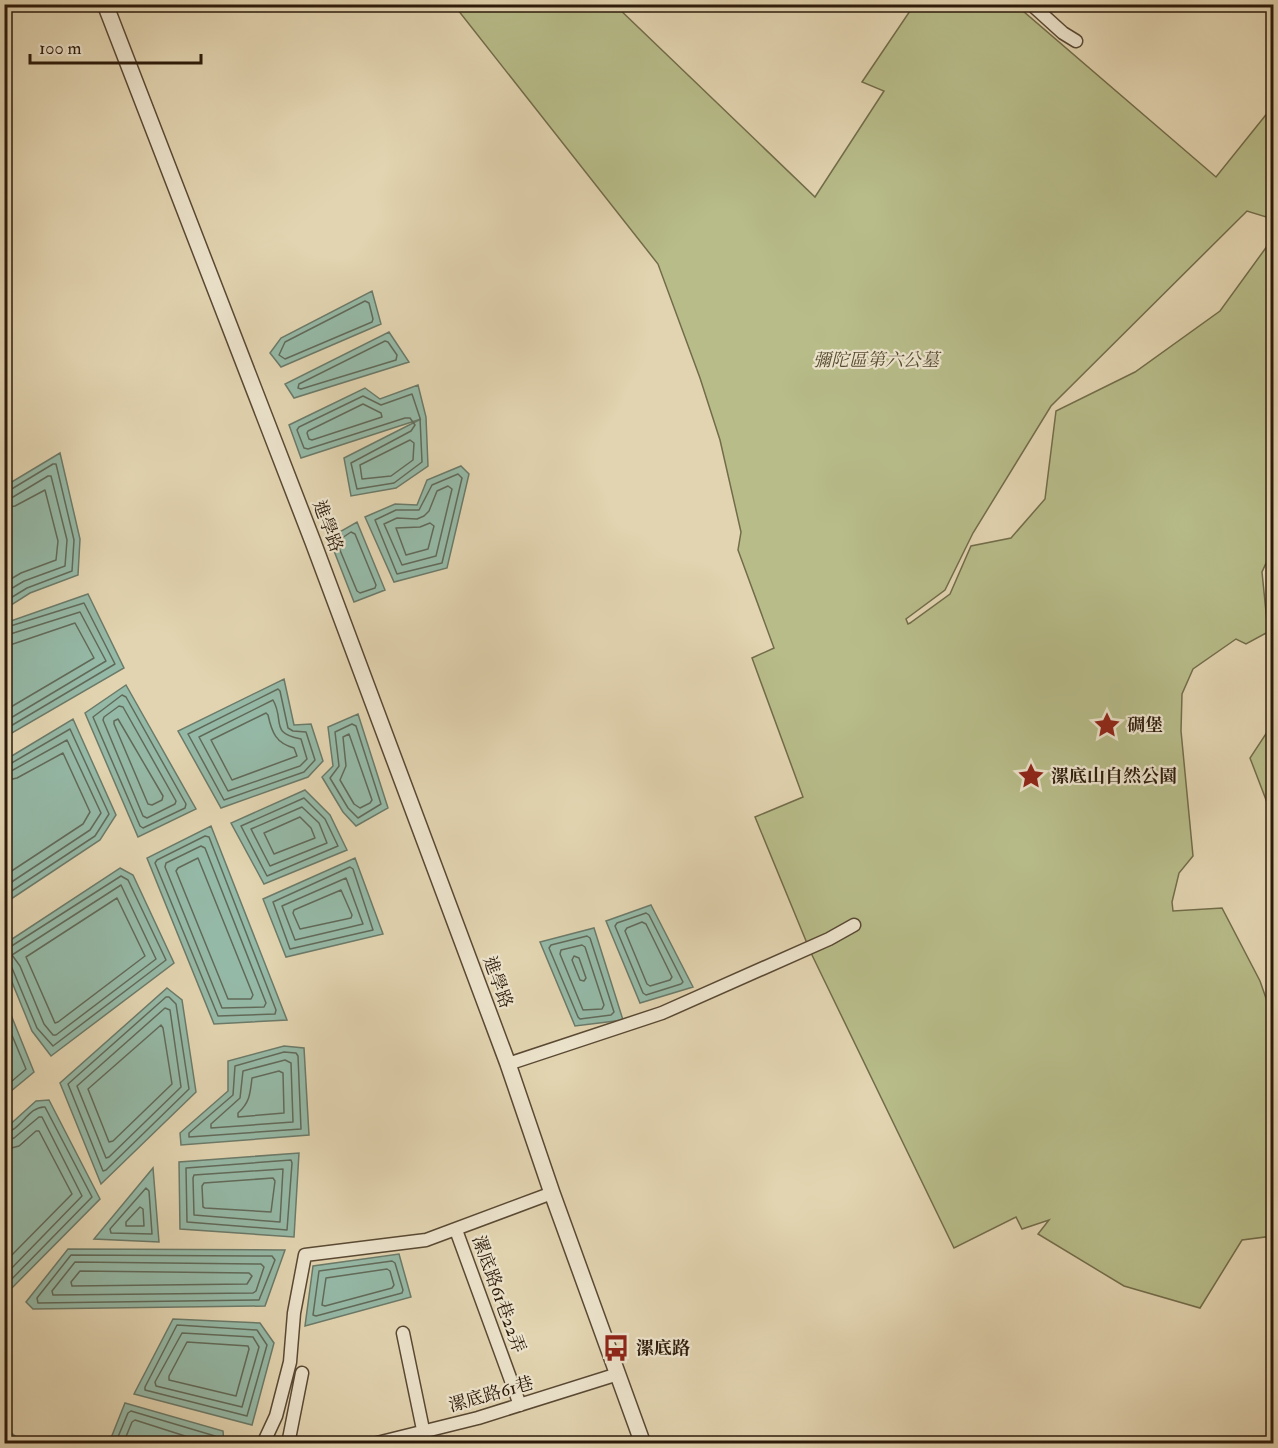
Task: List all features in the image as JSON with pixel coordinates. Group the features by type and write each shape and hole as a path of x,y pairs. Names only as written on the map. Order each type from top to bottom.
{"street":[{"name":"進學路","path":"105,4 314,542 508,1064"},
{"path":"1031,4 1063,33 1076,41"},
{"path":"643,1443 552,1193 508,1064 662,1013 829,939 854,925"},
{"path":"263,1443 276,1416 290,1362 294,1313 305,1255 426,1240 552,1193"},
{"name":"漯底路61巷22弄","path":"456,1230 520,1405"},
{"path":"403,1333 424,1438"},
{"path":"288,1443 302,1372"},
{"name":"漯底路61巷","path":"373,1443 424,1438 618,1374"}],"green space":[{"name":"彌陀區第六公墓","path":"454,5 615,5 815,197 884,91 862,82 914,5 1016,5 1216,177 1273,106 1273,219 1247,211 1051,406 973,533 945,590 906,619 908,624 910,623 950,594 971,546 1011,538 1045,499 1056,411 1135,372 1220,311 1273,238 1274,546 1262,572 1268,632 1246,644 1236,639 1193,669 1182,694 1181,731 1193,856 1179,873 1172,902 1173,911 1222,908 1260,981 1273,1018 1273,1236 1242,1240 1200,1308 1124,1286 1038,1234 1049,1220 1022,1229 1016,1217 954,1248 811,953 755,817 803,797 752,658 774,648 738,550 741,532 720,440 658,264"},
{"path":"1273,723 1273,818 1250,758"}],"water":[{"path":"372,291 381,324 281,367 270,353 281,338"},
{"path":"389,332 409,362 294,398 285,384"},
{"path":"418,385 426,417 428,466 396,488 351,496 344,458 421,419 301,458 289,425 365,388 380,399"},
{"path":"60,453 80,539 78,575 30,593 5,609 5,486"},
{"path":"461,466 469,474 447,568 394,582 365,517 395,504 417,505 427,480"},
{"path":"357,522 385,590 354,602 329,538"},
{"path":"88,594 124,668 5,737 5,623"},
{"path":"284,679 294,725 311,724 323,761 308,777 221,808 178,731"},
{"path":"126,685 196,809 138,837 85,713"},
{"path":"358,714 388,808 356,826 343,812 322,777 333,766 328,727"},
{"path":"73,719 116,815 100,840 5,903 5,760"},
{"path":"305,790 330,815 347,850 264,884 231,823"},
{"path":"211,826 287,1020 214,1024 147,858"},
{"path":"355,858 383,934 286,957 263,899"},
{"path":"120,868 133,875 174,963 51,1056 32,1031 5,965 6,943"},
{"path":"651,905 693,987 640,1003 606,921"},
{"path":"594,928 623,1020 575,1026 540,942"},
{"path":"167,988 182,1000 196,1092 101,1184 60,1083"},
{"path":"5,1000 34,1072 4,1096"},
{"path":"284,1046 304,1048 309,1135 181,1145 180,1133 228,1091 228,1061"},
{"path":"49,1100 100,1199 5,1295 5,1129 36,1101"},
{"path":"299,1153 294,1237 180,1229 179,1162"},
{"path":"153,1168 159,1242 94,1239"},
{"path":"68,1249 285,1250 265,1306 33,1309 26,1302"},
{"path":"399,1254 411,1297 305,1326 313,1266"},
{"path":"173,1319 260,1323 274,1343 252,1425 134,1394"},
{"path":"125,1403 223,1431 224,1443 109,1443"},
{"path":"5,1428 24,1443 5,1443"}],"place":[{"name":"碉堡","path":"1107,725"},
{"name":"漯底山自然公園","path":"1031,776"},
{"name":"漯底路","path":"616,1348"}]}
